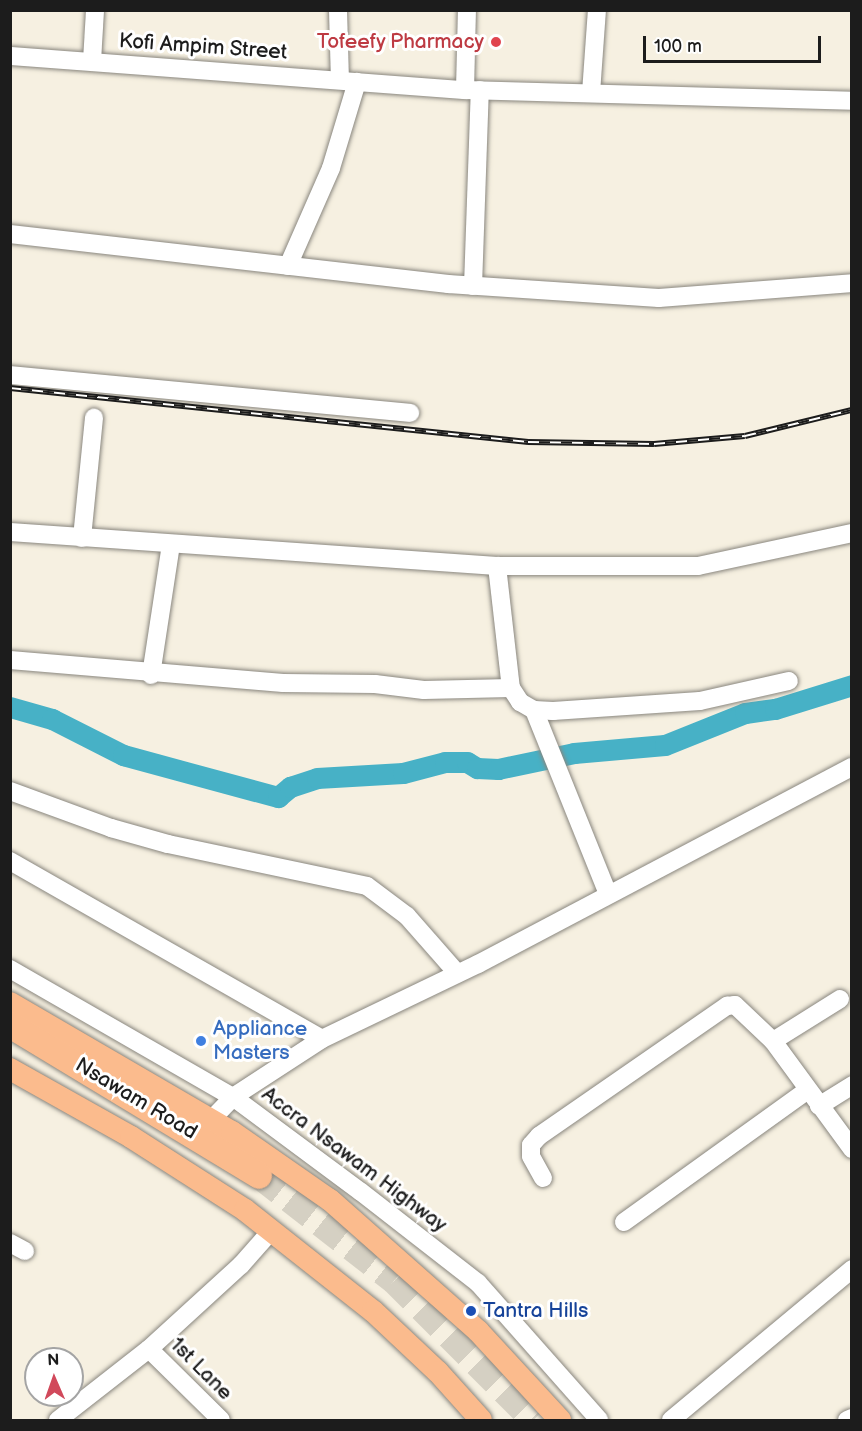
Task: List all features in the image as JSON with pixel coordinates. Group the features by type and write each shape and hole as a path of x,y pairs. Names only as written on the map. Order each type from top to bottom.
{"highway":[{"name":"Nsawam Road","path":"10,1025 255,1182 10,1044"}],"main road":[{"path":"10,1003 211,1120 330,1200 478,1331 560,1420"},
{"path":"10,1069 131,1137 272,1230 373,1311 481,1420"}],"street":[{"path":"92,61 95,10"},
{"path":"288,266 331,168 349,81 338,10"},
{"path":"467,10 472,90 473,286"},
{"path":"591,93 597,10"},
{"name":"Kofi Ampim Street","path":"10,56 472,90 852,101"},
{"path":"10,234 473,286 659,298 852,283"},
{"path":"10,375 410,413"},
{"path":"82,538 94,418"},
{"path":"10,532 497,566 698,566 852,533"},
{"path":"151,675 171,545"},
{"path":"497,566 510,688 520,702 534,710 700,701 789,681"},
{"path":"10,660 151,675 375,684 424,690 510,688"},
{"path":"534,710 607,892"},
{"path":"211,1120 233,1096 322,1039 457,973 607,892 701,848 852,767"},
{"path":"10,791 111,828 168,844 367,886 407,915 457,973"},
{"path":"10,861 322,1039"},
{"name":"Accra Nsawam Highway","path":"10,969 233,1096 478,1283 599,1420"},
{"path":"773,1041 840,999"},
{"path":"543,1178 531,1156 531,1145 539,1136 727,1006 741,1009 773,1041 852,1149"},
{"path":"819,1106 852,1085"},
{"path":"624,1222 808,1090"},
{"path":"58,1420 150,1349 241,1264 272,1230"},
{"path":"671,1420 852,1269"},
{"name":"1st Lane","path":"150,1349 221,1420"},
{"path":"848,1420 852,1418"}],"waterway":[{"path":"10,707 52,719 123,755 278,797 290,787 317,778 403,773 445,762 467,762 477,768 498,769 574,753 665,745 745,713 775,709 852,685"}],"tunnel":[{"path":"259,1176 394,1281 533,1420"}],"railway":[{"path":"10,388 528,442 654,444 745,436 852,410"}],"place":[{"name":"Tofeefy Pharmacy","path":"496,42"},
{"name":"Appliance Masters","path":"201,1041"},
{"name":"Tantra Hills","path":"471,1311"}]}
